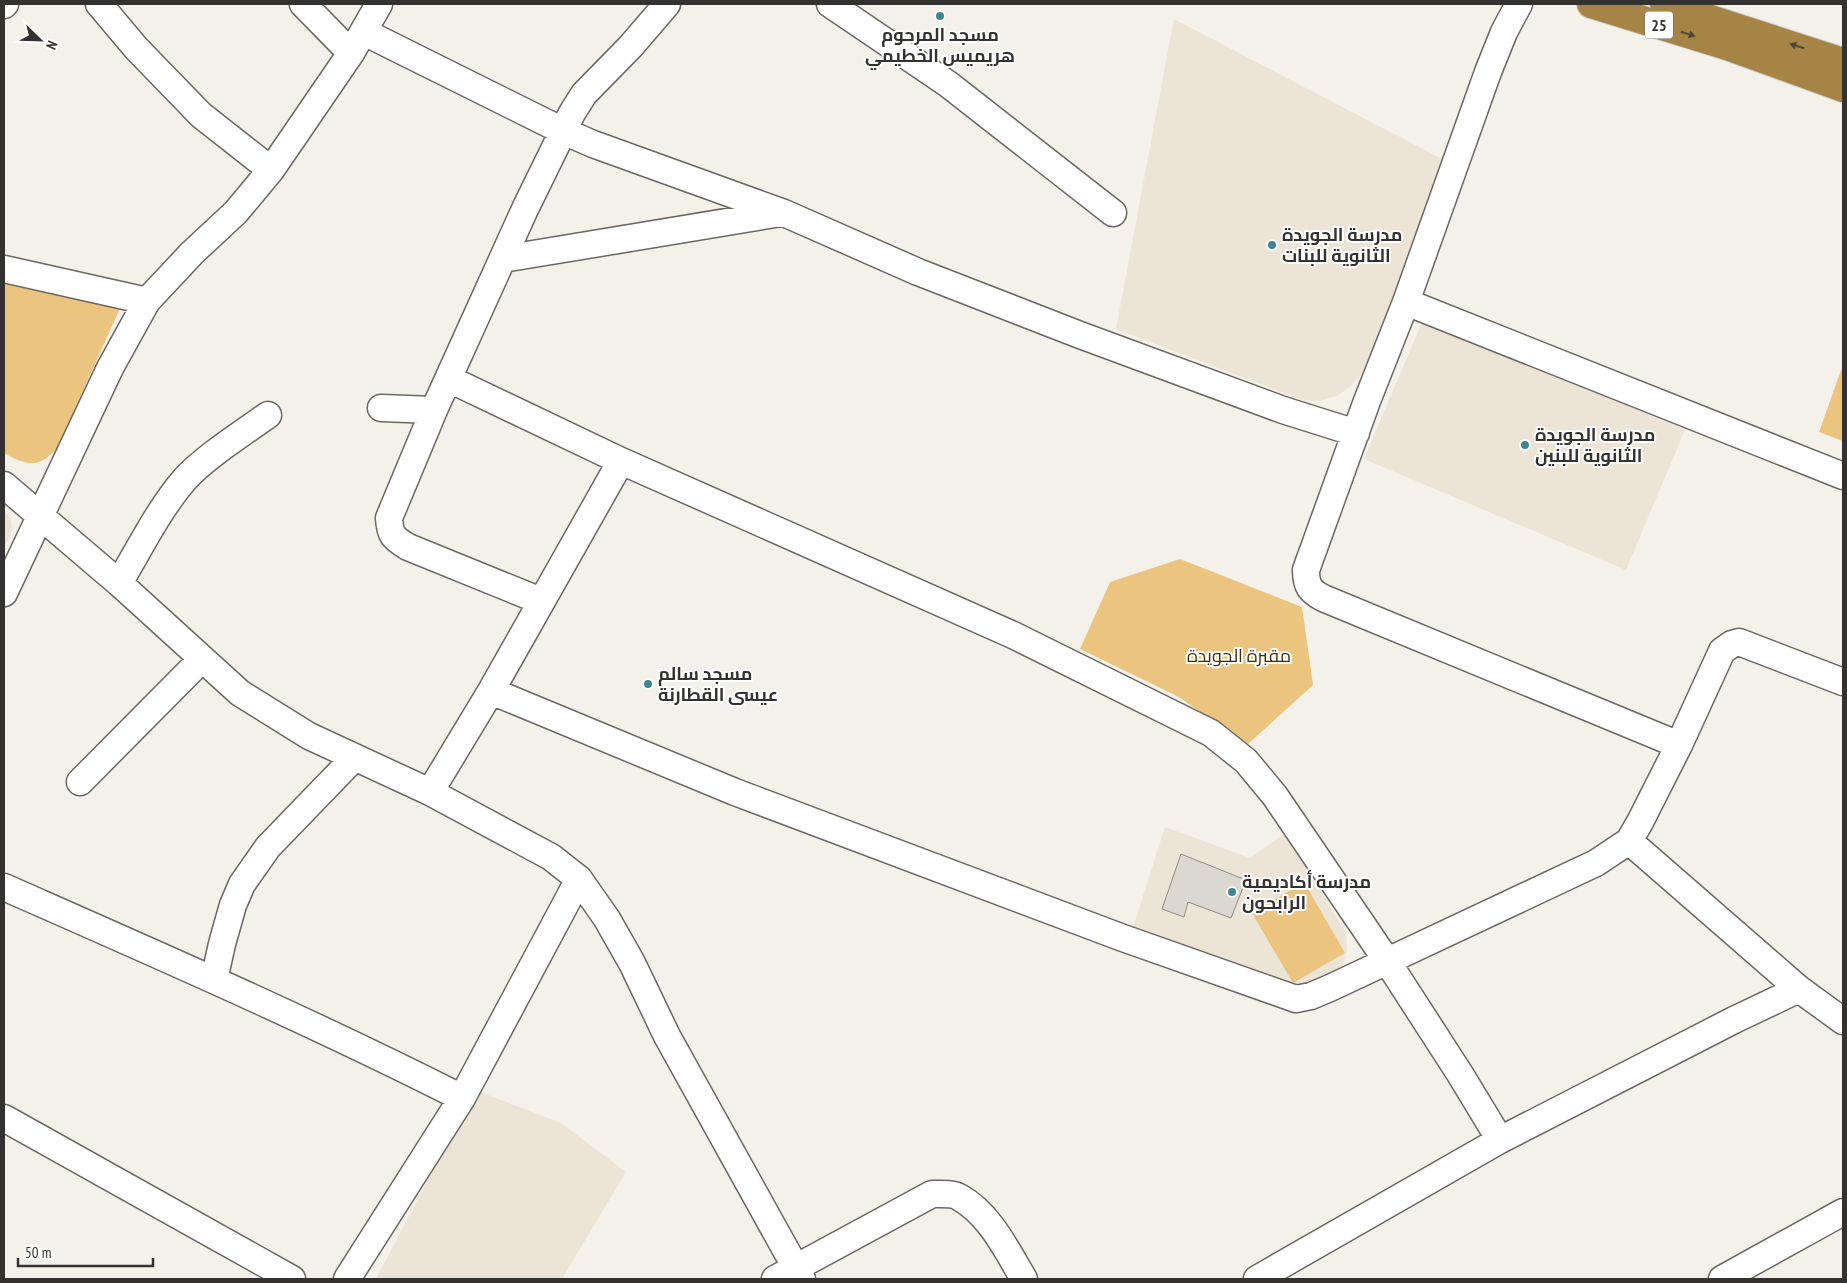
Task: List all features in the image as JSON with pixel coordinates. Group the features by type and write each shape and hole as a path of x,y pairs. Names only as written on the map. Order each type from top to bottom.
{"highway":[{"name":"25","path":"1591,4 1727,46 1843,88"},
{"name":"25","path":"1664,4 1843,62"}],"street":[{"path":"99,4 136,48 201,115 271,170"},
{"path":"303,4 357,42 593,144 784,213 918,272 1080,335 1283,410 1356,433"},
{"path":"4,593 110,368 147,301 192,253 236,212 271,170 357,42 379,4"},
{"path":"542,601 408,546 396,539 390,532 389,518 434,410 563,131 584,94 631,46 667,4"},
{"path":"830,4 948,84 1113,213"},
{"path":"1519,4 1504,32 1488,72 1406,302 1367,401 1306,570 1306,580 1310,590 1323,598 1679,745"},
{"path":"503,259 784,213"},
{"path":"4,269 147,301"},
{"path":"1406,302 1843,476"},
{"path":"449,379 620,461 1013,635 1211,733 1246,761 1275,796 1387,961 1500,1140"},
{"path":"382,408 434,410"},
{"path":"119,583 170,499 186,478 268,415"},
{"path":"430,792 491,691 620,461"},
{"path":"4,485 119,583 240,693 310,736 430,792 552,857 579,879 607,919 632,963 667,1036 790,1276 932,1194 958,1196 977,1210 996,1232 1024,1279"},
{"path":"491,691 734,792 1275,993 1296,999 1311,996 1596,864 1629,841 1655,795 1722,651 1732,644 1739,642 1843,682"},
{"path":"80,782 202,659"},
{"path":"214,980 233,905 242,884 268,847 354,758"},
{"path":"1629,841 1799,989 1843,1021"},
{"path":"347,1279 462,1098 579,879"},
{"path":"4,887 375,1054 462,1098"},
{"path":"1257,1279 1500,1140 1734,1020 1799,989"},
{"path":"4,1118 292,1279"},
{"path":"1722,1279 1843,1212"}],"shaded area":[{"name":"مدرسة الجويدة الثانوية للبنات","path":"1174,19 1444,160 1366,368 1354,383 1339,395 1321,401 1302,400 1116,329"},
{"name":"مدرسة الجويدة الثانوية للبنين","path":"1423,320 1685,430 1626,570 1364,459"},
{"path":"4,511 11,519 12,529 4,549"},
{"name":"مدرسة أكاديمية الرابحون","path":"1165,827 1250,858 1285,833 1346,933 1346,957 1341,968 1310,991 1133,927"},
{"path":"475,1090 561,1123 626,1172 562,1279 376,1279"}],"green space":[{"path":"4,280 122,304 57,448 44,460 38,462 25,462 4,453"},
{"path":"1841,370 1843,371 1843,441 1819,432"},
{"name":"مقبرة الجويدة","path":"1180,559 1302,607 1313,685 1247,745 1179,697 1080,649 1110,582"},
{"path":"1304,882 1345,953 1293,983 1252,913"}],"building":[{"path":"1181,854 1246,880 1231,918 1188,902 1184,917 1162,909"}],"place":[{"name":"مسجد المرحوم هريميس الخطيمي","path":"940,16"},
{"name":"مدرسة الجويدة الثانوية للبنات","path":"1272,245"},
{"name":"مدرسة الجويدة الثانوية للبنين","path":"1525,445"},
{"name":"مسجد سالم عيسى القطارنة","path":"648,684"},
{"name":"مدرسة أكاديمية الرابحون","path":"1232,892"}]}
